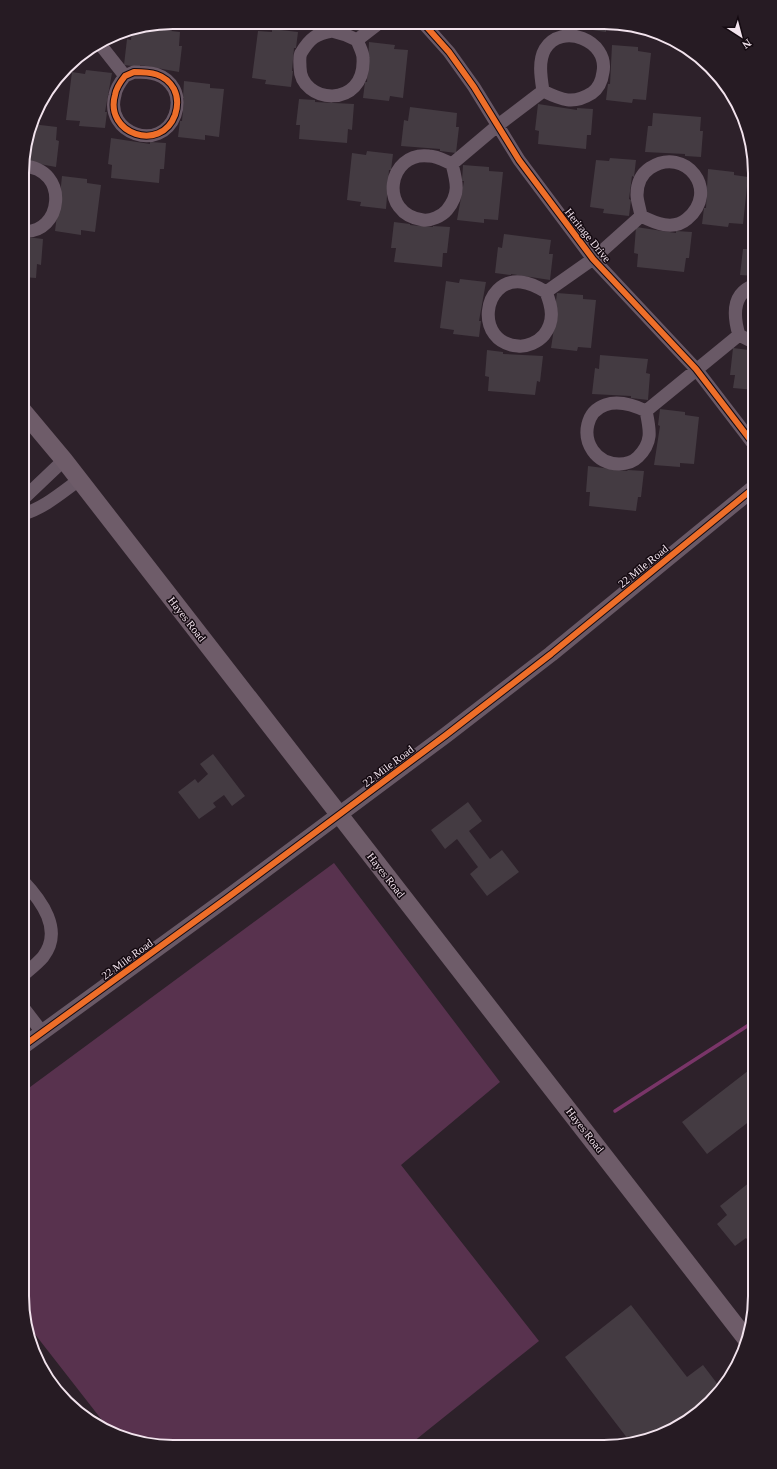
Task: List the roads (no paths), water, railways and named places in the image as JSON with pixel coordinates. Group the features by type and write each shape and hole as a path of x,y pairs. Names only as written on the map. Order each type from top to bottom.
{"main road":[{"name":"Hayes Road","path":"29,418 64,460 338,815 743,1334"}],"street":[{"path":"358,40 372,29"},
{"name":"Heritage Drive","path":"428,29 449,52 474,88 519,160 593,259 696,369 748,437"},
{"path":"332,31 358,40 363,56 363,74 356,86 343,94 332,97 319,94 307,85 300,72 300,55 308,42 320,33 332,31"},
{"path":"566,36 583,38 593,43 601,54 604,67 602,80 595,91 582,99 568,101 543,91 541,80 541,62 545,49 553,41 566,36"},
{"path":"103,47 125,76"},
{"path":"134,72 154,73 164,78 171,84 176,93 177,110 174,120 166,129 148,136 136,135 124,128 117,120 113,106 115,94 125,76 134,72"},
{"path":"452,164 497,126 543,91"},
{"path":"416,156 430,156 452,164 457,188 454,201 445,213 433,219 426,220 415,218 405,213 398,206 393,196 392,185 396,173 404,163 416,156"},
{"path":"672,161 683,164 695,174 701,191 700,202 695,213 683,222 672,226 658,224 641,216 637,195 639,181 646,171 657,164 672,161"},
{"path":"29,167 41,171 49,179 54,187 56,198 55,207 51,217 44,225 36,229 29,230"},
{"path":"546,292 593,259 641,216"},
{"path":"520,282 534,285 546,292 551,304 552,315 548,330 540,340 524,347 512,346 499,339 491,330 487,313 490,302 497,291 508,284 520,282"},
{"path":"748,288 740,295 735,306 735,322 739,334 748,339"},
{"path":"646,411 739,334"},
{"path":"621,402 646,411 649,424 649,439 645,450 636,459 626,464 611,464 596,456 589,444 587,430 590,418 596,410 606,404 621,402"},
{"path":"29,493 64,460"},
{"path":"29,512 55,498 79,480"},
{"name":"22 Mile Road","path":"29,1040 227,898 523,676 748,493"},
{"path":"29,888 45,909 52,932 51,942 44,956 29,970"},
{"path":"29,1015 42,1032"}],"waterway":[{"path":"615,1111 748,1026"}]}
